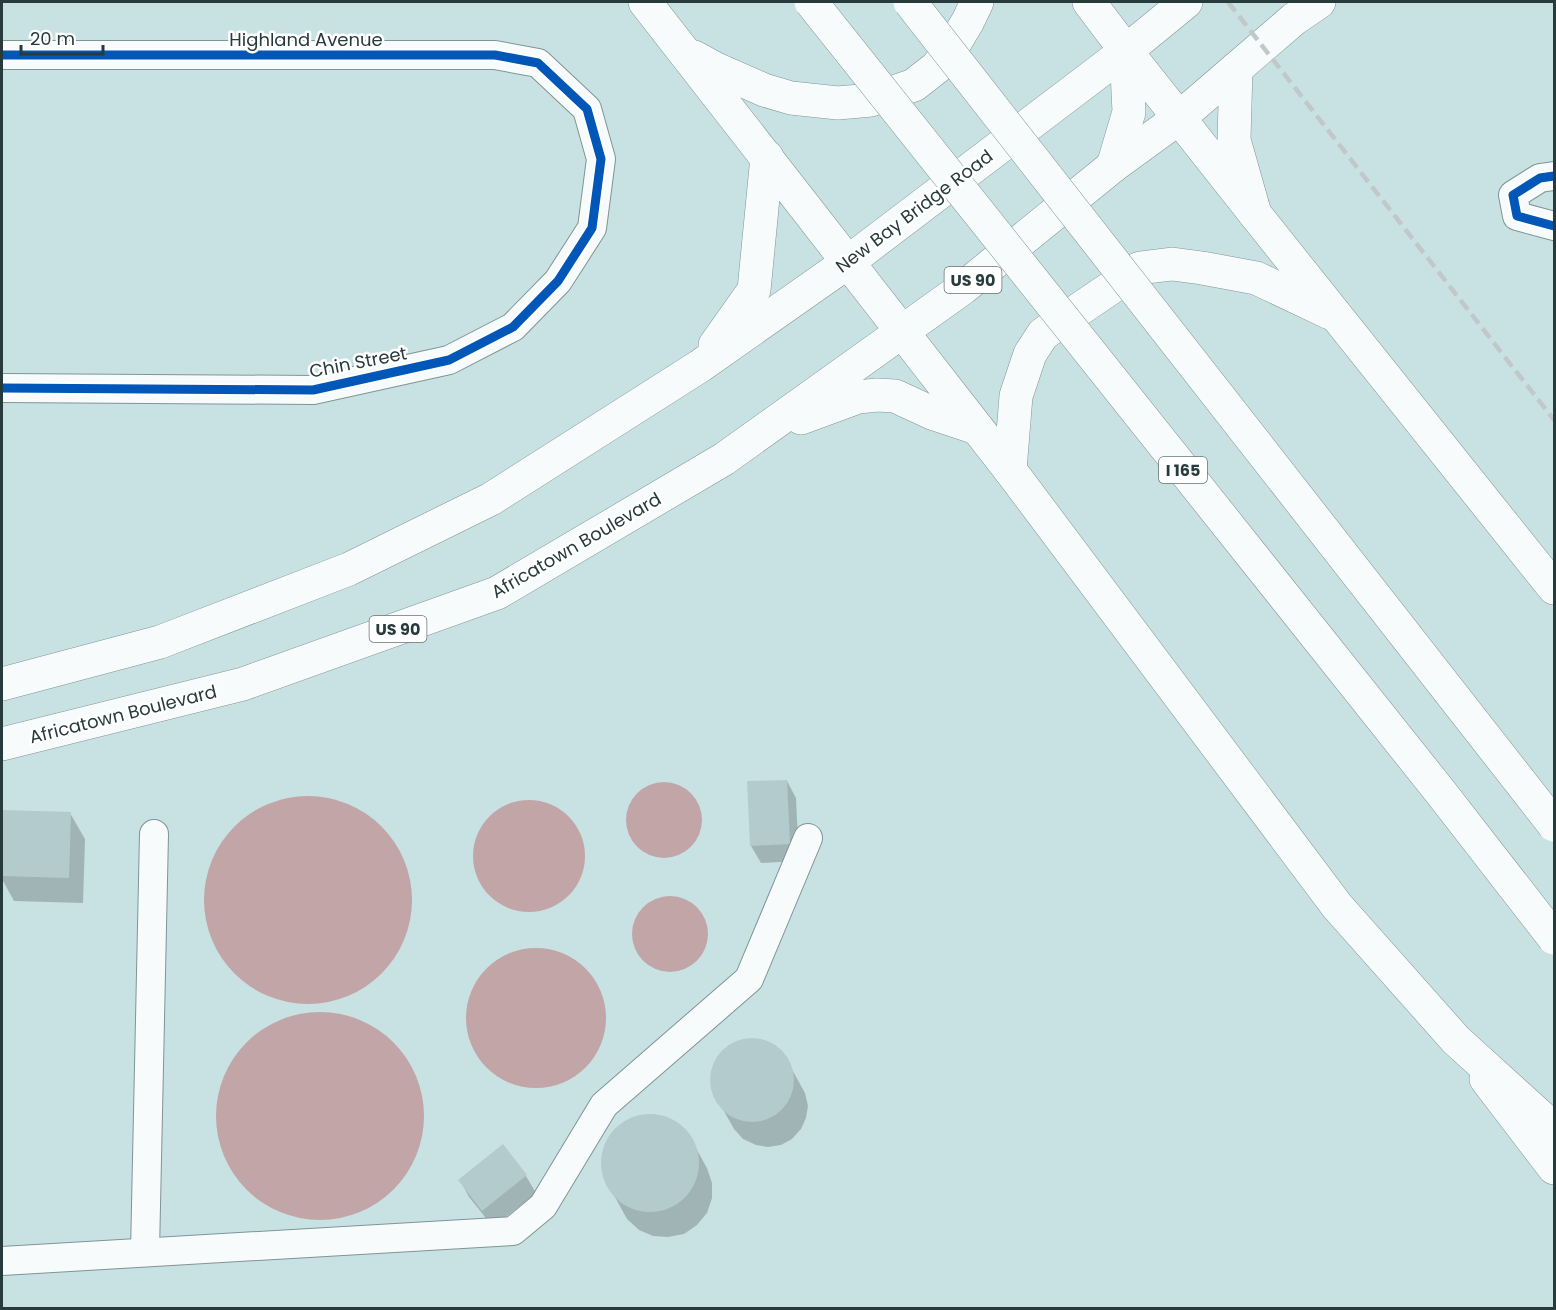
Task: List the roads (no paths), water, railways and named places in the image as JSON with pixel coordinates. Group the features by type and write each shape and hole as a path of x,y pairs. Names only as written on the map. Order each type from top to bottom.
{"main road":[{"path":"645,2 1010,470 1337,906 1456,1040 1554,1168"},
{"name":"I 165","path":"811,2 1427,775 1554,938"},
{"path":"910,2 1554,825"},
{"path":"687,54 764,90 791,98 838,103 871,100 914,85 937,67 956,41 977,2"},
{"path":"1089,2 1554,588"},
{"name":"New Bay Bridge Road","path":"700,366 848,262 1126,51 1186,2"},
{"path":"1179,118 1294,20 1319,2"},
{"path":"1113,166 1129,112 1126,51"},
{"path":"1236,69 1234,140 1256,214"},
{"name":"US 90","path":"760,433 963,288 1113,166 1179,118"},
{"path":"2,684 160,642 349,569 491,499 700,366 754,290 767,157"},
{"path":"1010,470 1016,396 1030,354 1043,334 1140,268 1172,264 1256,278 1339,318"},
{"path":"760,433 858,397 877,395 895,396 932,413 976,428"},
{"name":"Africatown Boulevard","path":"2,744 243,684 497,593 724,459 760,433"},
{"path":"1456,1040 1554,1129"}],"street":[{"name":"Highland Avenue","path":"2,55 495,56 538,63 587,109 601,159 592,228"},
{"path":"1554,176 1540,178 1513,195 1517,216 1554,226"},
{"name":"Chin Street","path":"2,388 313,390 449,360 513,327 558,281 592,228"},
{"path":"145,1252 154,834"},
{"path":"2,1261 513,1231 543,1206 604,1105 749,979 808,838"}],"railway":[{"path":"1228,2 1554,420"}]}
